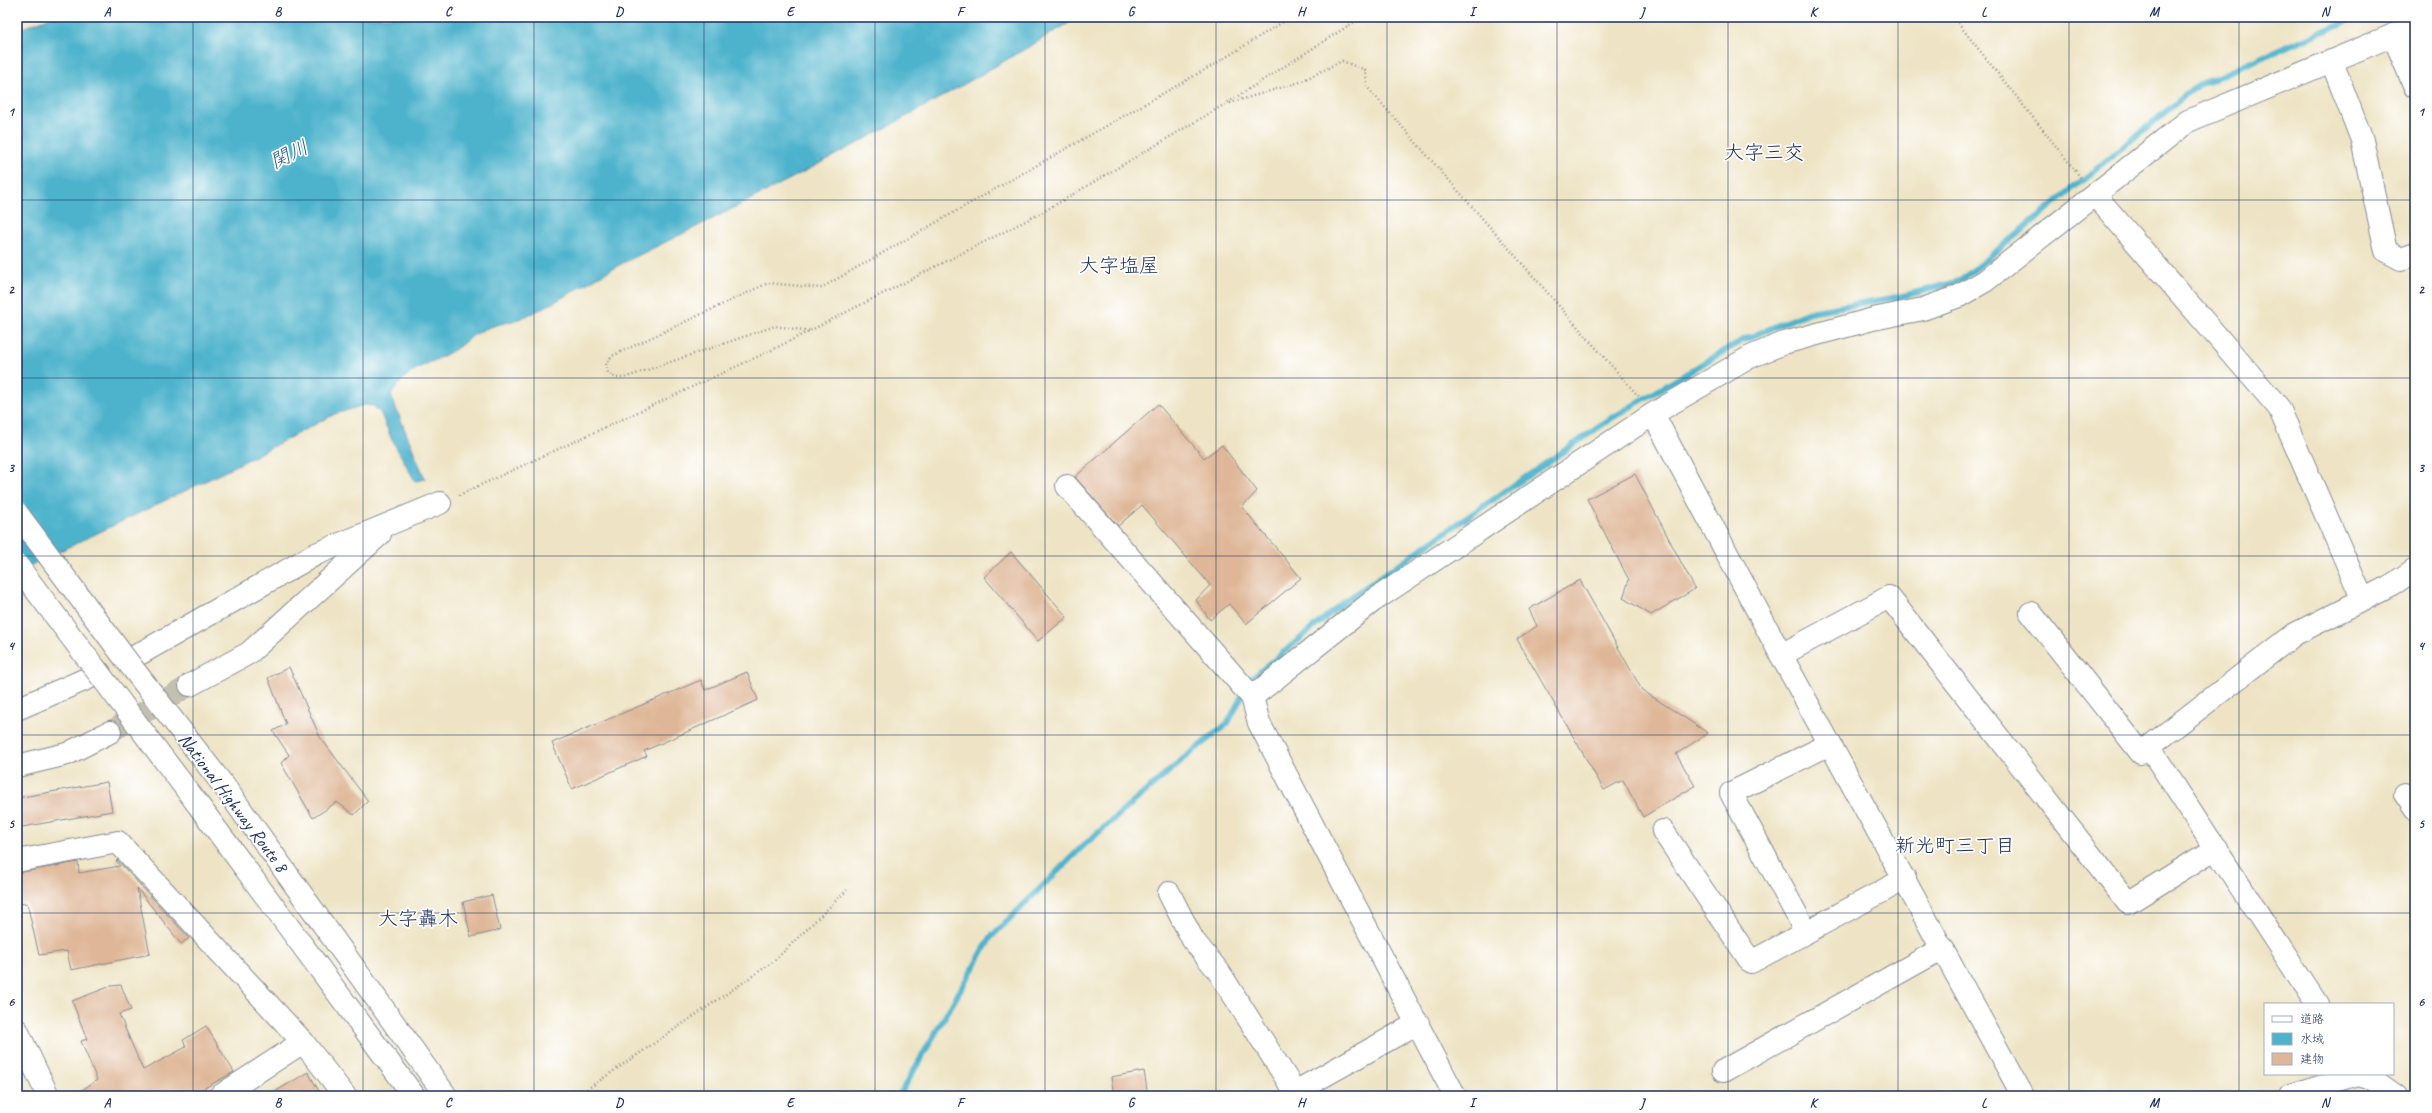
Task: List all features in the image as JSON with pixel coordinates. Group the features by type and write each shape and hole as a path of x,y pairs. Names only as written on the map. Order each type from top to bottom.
{"main road":[{"path":"1252,696 1373,601 1653,414 1750,357 1784,343 1873,319 1923,309 1959,296 1985,281 2188,121 2415,26"},
{"path":"2393,35 2415,87"},
{"path":"2332,62 2362,140 2386,250 2401,259 2415,254"},
{"path":"2095,195 2279,408 2363,600"},
{"path":"1653,414 1781,655 2023,1096"},
{"path":"1067,486 1252,696 1259,723 1418,1023 1455,1096"},
{"path":"127,661 316,554 440,504"},
{"path":"190,685 249,652 383,531 440,504"},
{"name":"National Highway Route 8","path":"17,513 127,661 224,786 446,1096"},
{"name":"National Highway Route 8","path":"17,565 196,802 414,1096"},
{"path":"2031,613 2141,753 2295,634 2363,600 2415,569"},
{"path":"1781,655 1889,597 2128,903 2216,848"},
{"path":"17,710 100,674"},
{"path":"17,766 67,754 110,732"},
{"path":"1806,932 1731,793 1830,744"},
{"path":"2149,747 2316,1003"},
{"path":"1663,831 1751,962 1905,880"},
{"path":"17,861 118,842 303,1042 345,1096"},
{"path":"1169,892 1193,940 1219,972 1295,1092 1418,1023"},
{"path":"1723,1071 1943,948"},
{"path":"17,1030 48,1096"},
{"path":"220,1096 303,1042"},
{"path":"2291,1096 2355,1075"},
{"path":"2361,1075 2372,1079 2396,1096"}],"path":[{"path":"810,331 775,326 624,378 616,378 608,373 606,363 612,356 768,283 821,288 1215,64 1291,17"},
{"path":"440,504 810,331 1043,212 1227,103 1362,17"},
{"path":"1953,17 2095,195"},
{"path":"1227,103 1300,82 1342,61 1365,70 1368,88 1653,414"},
{"path":"576,1096 773,962 847,890"}],"water":[{"name":"関川","path":"51,17 1079,17 969,82 857,144 616,267 538,311 479,332 448,354 412,372 397,386 391,396 425,479 415,481 392,440 380,412 373,406 364,405 335,414 224,472 17,572 17,30"}],"building":[{"path":"1158,404 1204,458 1222,445 1257,491 1242,507 1301,578 1246,624 1229,604 1210,620 1196,600 1210,585 1142,505 1118,526 1075,477"},
{"path":"1635,474 1695,589 1651,615 1623,598 1629,580 1587,499"},
{"path":"1011,552 1067,617 1038,641 984,577"},
{"path":"1580,580 1642,690 1708,733 1676,754 1695,786 1643,817 1623,780 1604,790 1517,639 1537,626 1529,609"},
{"path":"289,667 320,737 368,801 354,815 337,802 313,818 281,763 289,755 273,731 286,724 268,678"},
{"path":"747,672 758,700 644,751 647,756 572,789 552,743 701,680 705,690"},
{"path":"107,782 112,811 17,828 17,798"},
{"path":"117,860 189,938 181,944 137,888 150,954 71,970 67,951 39,955 27,903 19,904 17,873 78,862 79,873 120,866 116,861"},
{"path":"492,895 500,930 471,937 463,902"},
{"path":"121,985 131,1010 119,1014 143,1070 186,1047 183,1040 206,1026 234,1072 190,1096 73,1096 97,1080 81,1041 87,1039 72,1001 111,986"},
{"path":"1144,1071 1148,1096 1114,1096 1111,1077"},
{"path":"308,1072 322,1096 268,1096"}],"waterway":[{"path":"899,1096 991,937 1084,845 1182,760 1228,723 1250,680 1344,602 1612,418 1741,341 1809,312 1903,296 1960,281 2198,85 2356,17"}],"tunnel":[{"path":"110,732 190,685"}],"district":[{"name":"大字三交","path":"1764,152"},
{"name":"大字塩屋","path":"1119,265"},
{"name":"新光町三丁目","path":"1955,845"},
{"name":"大字轟木","path":"418,918"}]}
